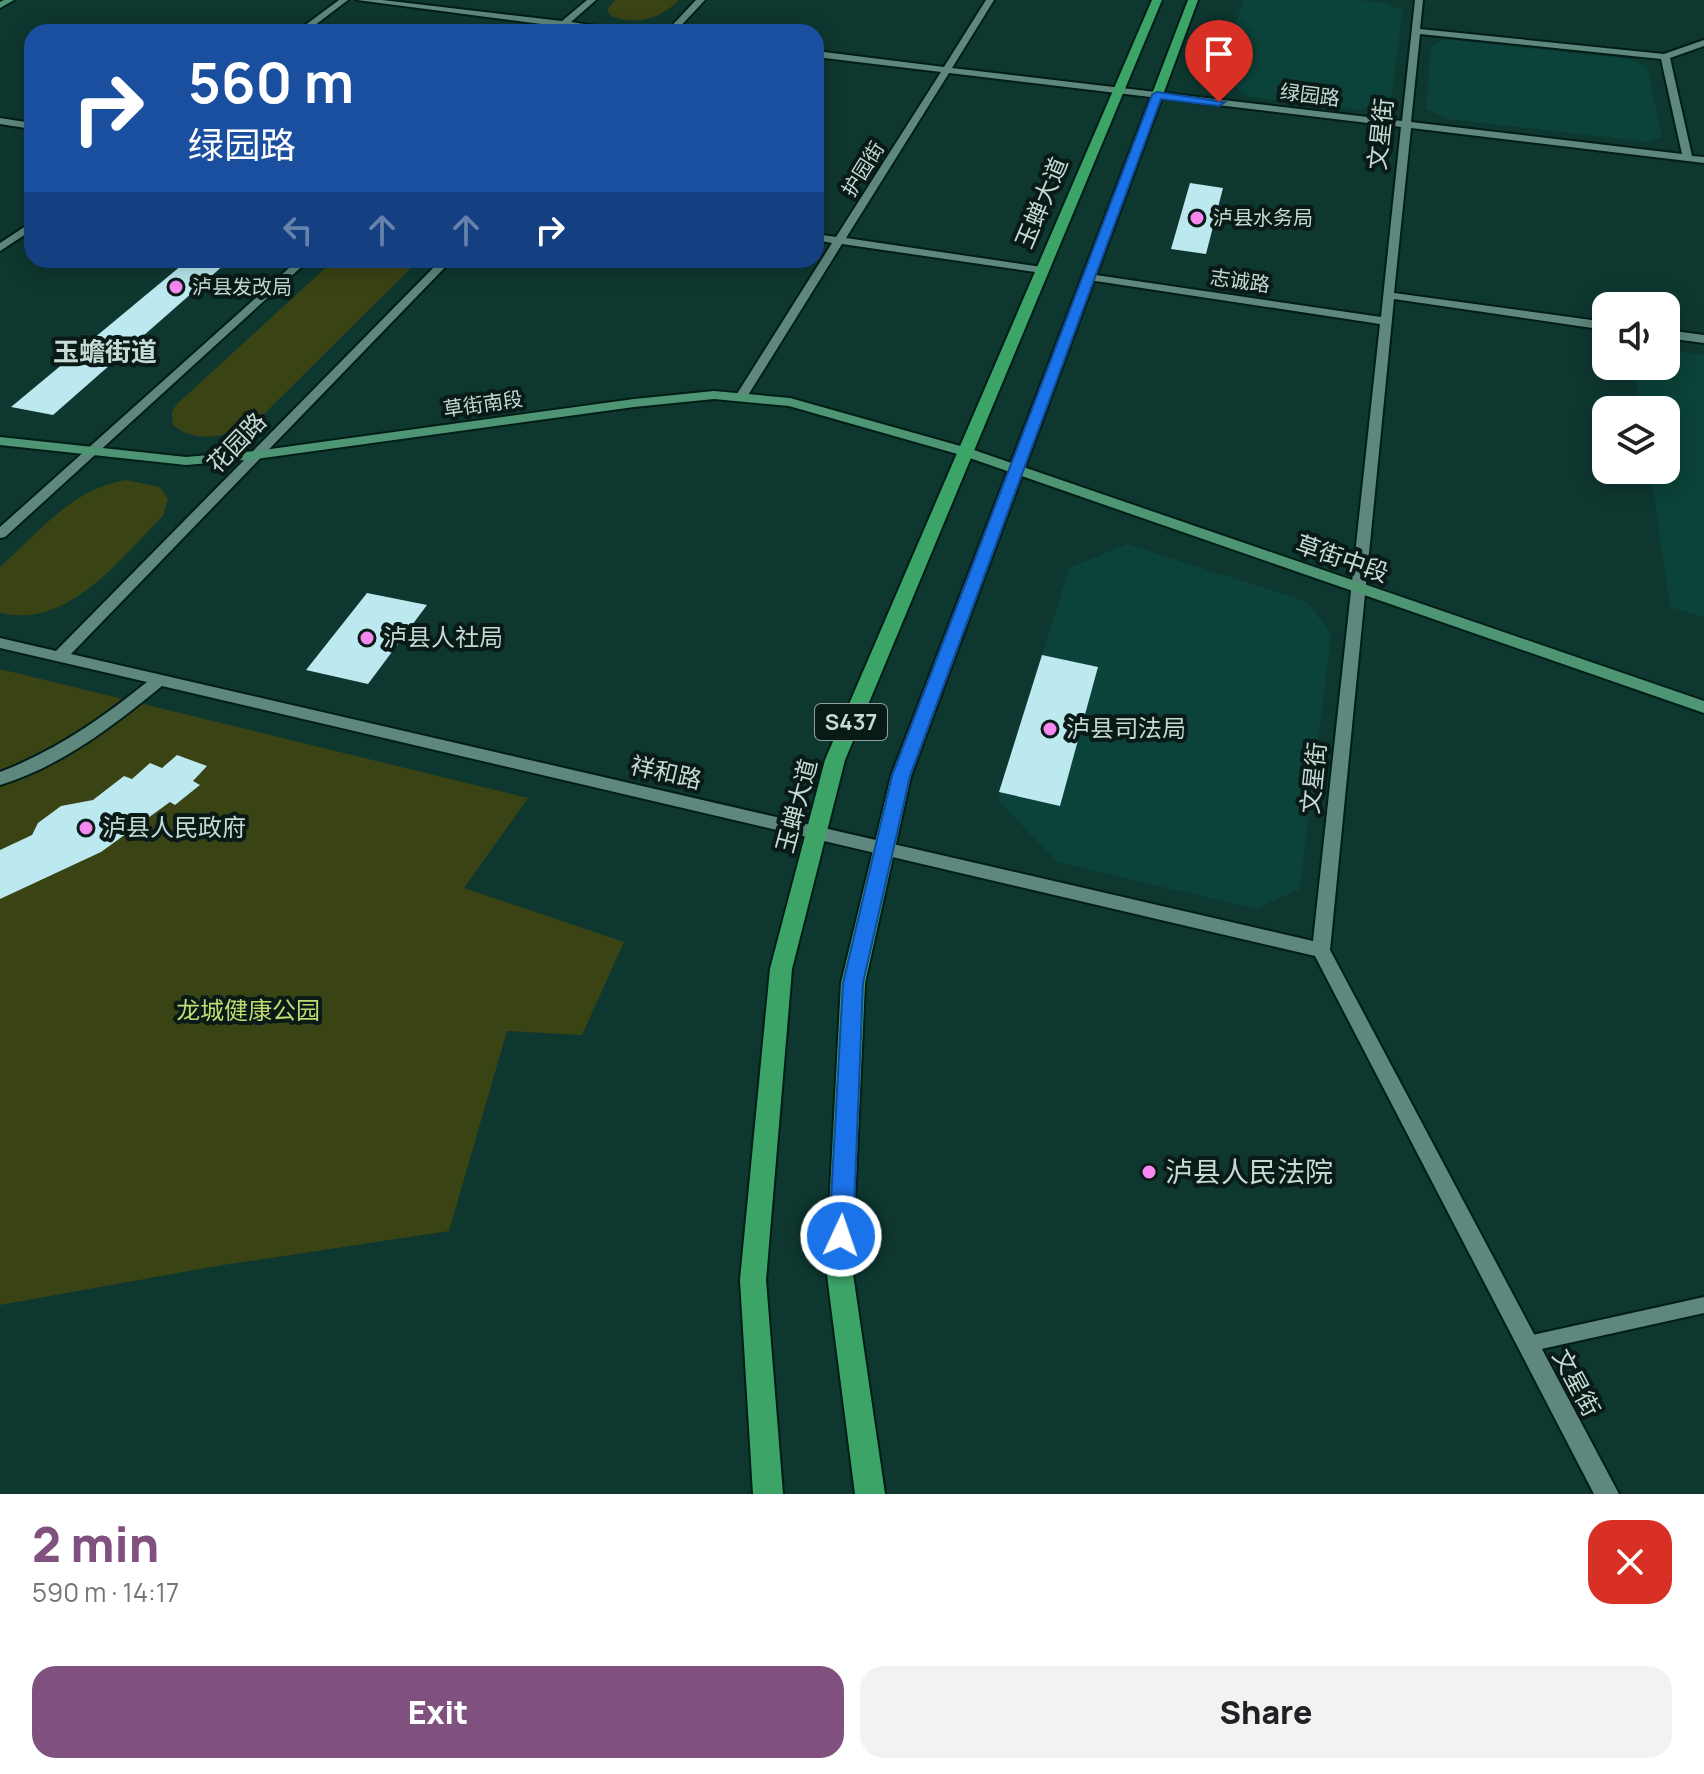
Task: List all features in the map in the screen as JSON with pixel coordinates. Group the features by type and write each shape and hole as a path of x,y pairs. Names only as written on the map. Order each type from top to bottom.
{"main road":[{"path":"0,5 10,0"},
{"name":"玉蝉大道","path":"768,1494 753,1280 781,969 835,760 1157,0"},
{"name":"S437","path":"870,1494 839,1267 853,983 901,776 1193,0"},
{"name":"草街南段","path":"0,441 186,461 256,455 634,403 714,395 790,402 966,452"},
{"name":"草街中段","path":"966,452 1704,707"}],"street":[{"path":"311,24 344,0"},
{"path":"361,0 565,24 592,0"},
{"path":"678,24 701,0"},
{"name":"护园街","path":"824,264 990,0"},
{"name":"文星街","path":"1419,0 1321,950 1607,1494"},
{"path":"1416,31 1665,57 1704,43"},
{"name":"绿园路","path":"824,55 1704,160"},
{"path":"1665,57 1688,158"},
{"path":"0,121 24,125"},
{"path":"0,248 24,231"},
{"path":"824,238 1042,270"},
{"path":"0,534 295,268"},
{"name":"花园路","path":"59,657 439,268"},
{"name":"护园街","path":"741,397 822,268"},
{"name":"志诚路","path":"1089,277 1386,321"},
{"path":"1388,295 1592,324"},
{"path":"1680,336 1704,339"},
{"name":"祥和路","path":"0,643 1321,950"},
{"path":"0,779 42,764 88,737 160,680"}],"lane":[{"path":"1528,1344 1704,1305"}],"shaded area":[{"path":"1243,0 1360,0 1384,3 1403,10 1391,101 1360,110 1249,97 1220,76"},
{"path":"1443,39 1630,59 1647,67 1662,137 1648,142 1447,119 1426,109 1431,46"},
{"path":"1680,352 1704,355 1704,617 1670,607 1652,484 1680,484 1680,396 1639,396 1636,380 1680,380"},
{"path":"1128,544 1308,602 1331,635 1300,889 1256,909 1057,862 998,800 1069,568"}],"green space":[{"path":"615,0 679,0 656,16 630,20 611,16 607,10"},
{"path":"325,268 411,268 258,420 227,434 193,435 173,425 172,412"},
{"path":"126,480 160,487 168,499 163,516 111,570 71,601 49,611 25,615 0,613 0,567 73,502 89,492"},
{"name":"龙城健康公园","path":"0,669 528,798 464,888 624,942 582,1035 507,1031 449,1231 217,1266 0,1305"}],"building":[{"name":"泸县水务局","path":"1190,183 1223,188 1206,254 1171,249"},
{"path":"178,268 220,268 53,415 11,407"},
{"name":"泸县人社局","path":"367,593 427,605 368,684 306,670"},
{"name":"泸县司法局","path":"1042,655 1098,667 1060,806 999,792"},
{"name":"泸县人民政府","path":"177,755 207,766 193,781 200,785 175,805 170,802 101,852 0,899 0,850 32,835 38,823 61,806 93,800 124,776 132,779 150,763 162,768"}],"place":[{"name":"泸县水务局","path":"1197,218"},
{"name":"泸县发改局","path":"176,287"},
{"name":"泸县人社局","path":"367,638"},
{"name":"泸县司法局","path":"1050,729"},
{"name":"泸县人民政府","path":"86,828"},
{"name":"泸县人民法院","path":"1149,1172"}],"district":[{"name":"玉蟾街道","path":"105,352"}],"route":[{"path":"841,1236 853,983 901,776 1157,95 1219,102"}]}
